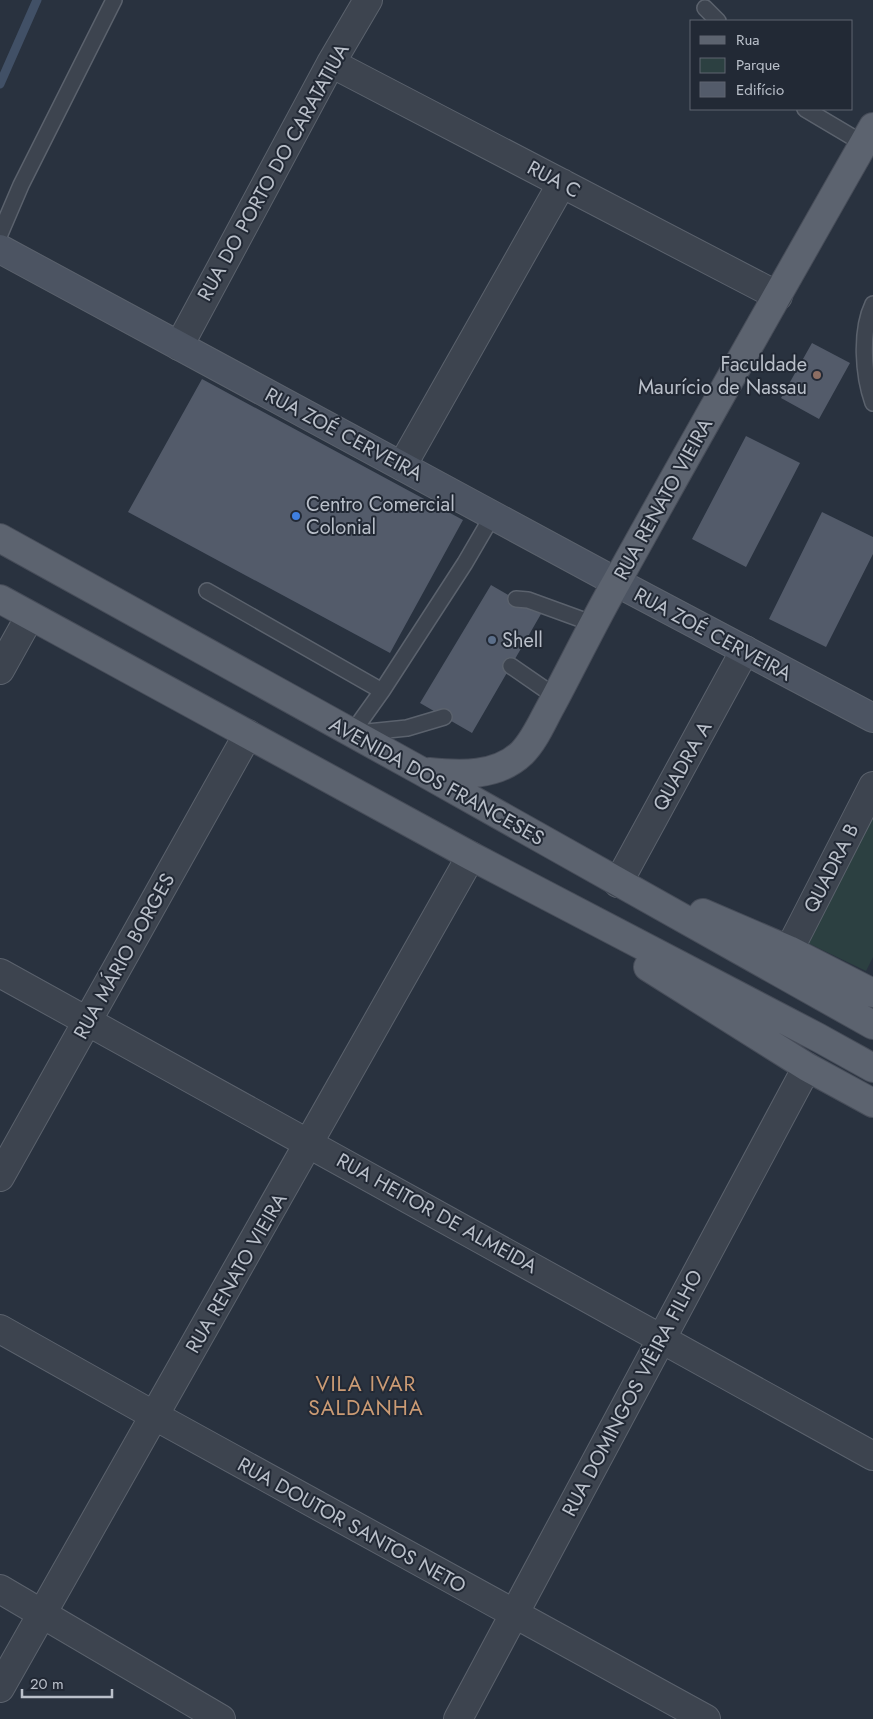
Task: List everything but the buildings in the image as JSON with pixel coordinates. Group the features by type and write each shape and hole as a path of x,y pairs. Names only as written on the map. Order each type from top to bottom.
{"main road":[{"name":"RUA RENATO VIEIRA","path":"421,771 466,774 492,770 503,766 523,752 556,697 616,582 868,136"},
{"name":"AVENIDA DOS FRANCESES","path":"0,538 421,771 873,1025"},
{"path":"0,599 471,856 873,1068"},
{"path":"471,856 807,1067 873,1103"},
{"path":"618,883 686,905 789,950 873,992"}],"street":[{"name":"RUA DO PORTO DO CARATATIUA","path":"179,346 331,63 368,0"},
{"name":"RUA C","path":"331,63 778,296"},
{"path":"402,466 562,183"},
{"name":"RUA ZOÉ CERVEIRA","path":"0,249 616,582 873,718"},
{"path":"0,670 30,616"},
{"name":"QUADRA A","path":"618,883 745,650"},
{"name":"RUA MÁRIO BORGES","path":"0,1177 248,734"},
{"name":"QUADRA B","path":"789,950 873,786"},
{"name":"RUA RENATO VIEIRA","path":"0,1688 471,856"},
{"name":"RUA HEITOR DE ALMEIDA","path":"0,973 873,1456"},
{"name":"RUA DOMINGOS VIÊIRA FILHO","path":"458,1719 807,1067"},
{"name":"RUA DOUTOR SANTOS NETO","path":"0,1329 706,1719"},
{"path":"0,1589 221,1719"}],"lane":[{"path":"0,234 22,185 114,0"},
{"path":"705,8 717,20"},
{"path":"807,110 868,136"},
{"path":"873,304 870,310 865,340 865,370 873,403"},
{"path":"352,733 382,691 465,563 493,515"},
{"path":"207,591 382,691"},
{"path":"516,599 528,600 594,624"},
{"path":"511,666 556,697"},
{"path":"352,733 408,728 444,717"}],"green space":[{"path":"873,814 873,957 866,971 808,943"}],"waterway":[{"path":"0,84 37,0"}],"place":[{"name":"Faculdade Maurício de Nassau","path":"817,375"},
{"name":"Centro Comercial Colonial","path":"296,516"},
{"name":"Shell","path":"492,640"}],"district":[{"name":"VILA IVAR SALDANHA","path":"366,1396"}]}
